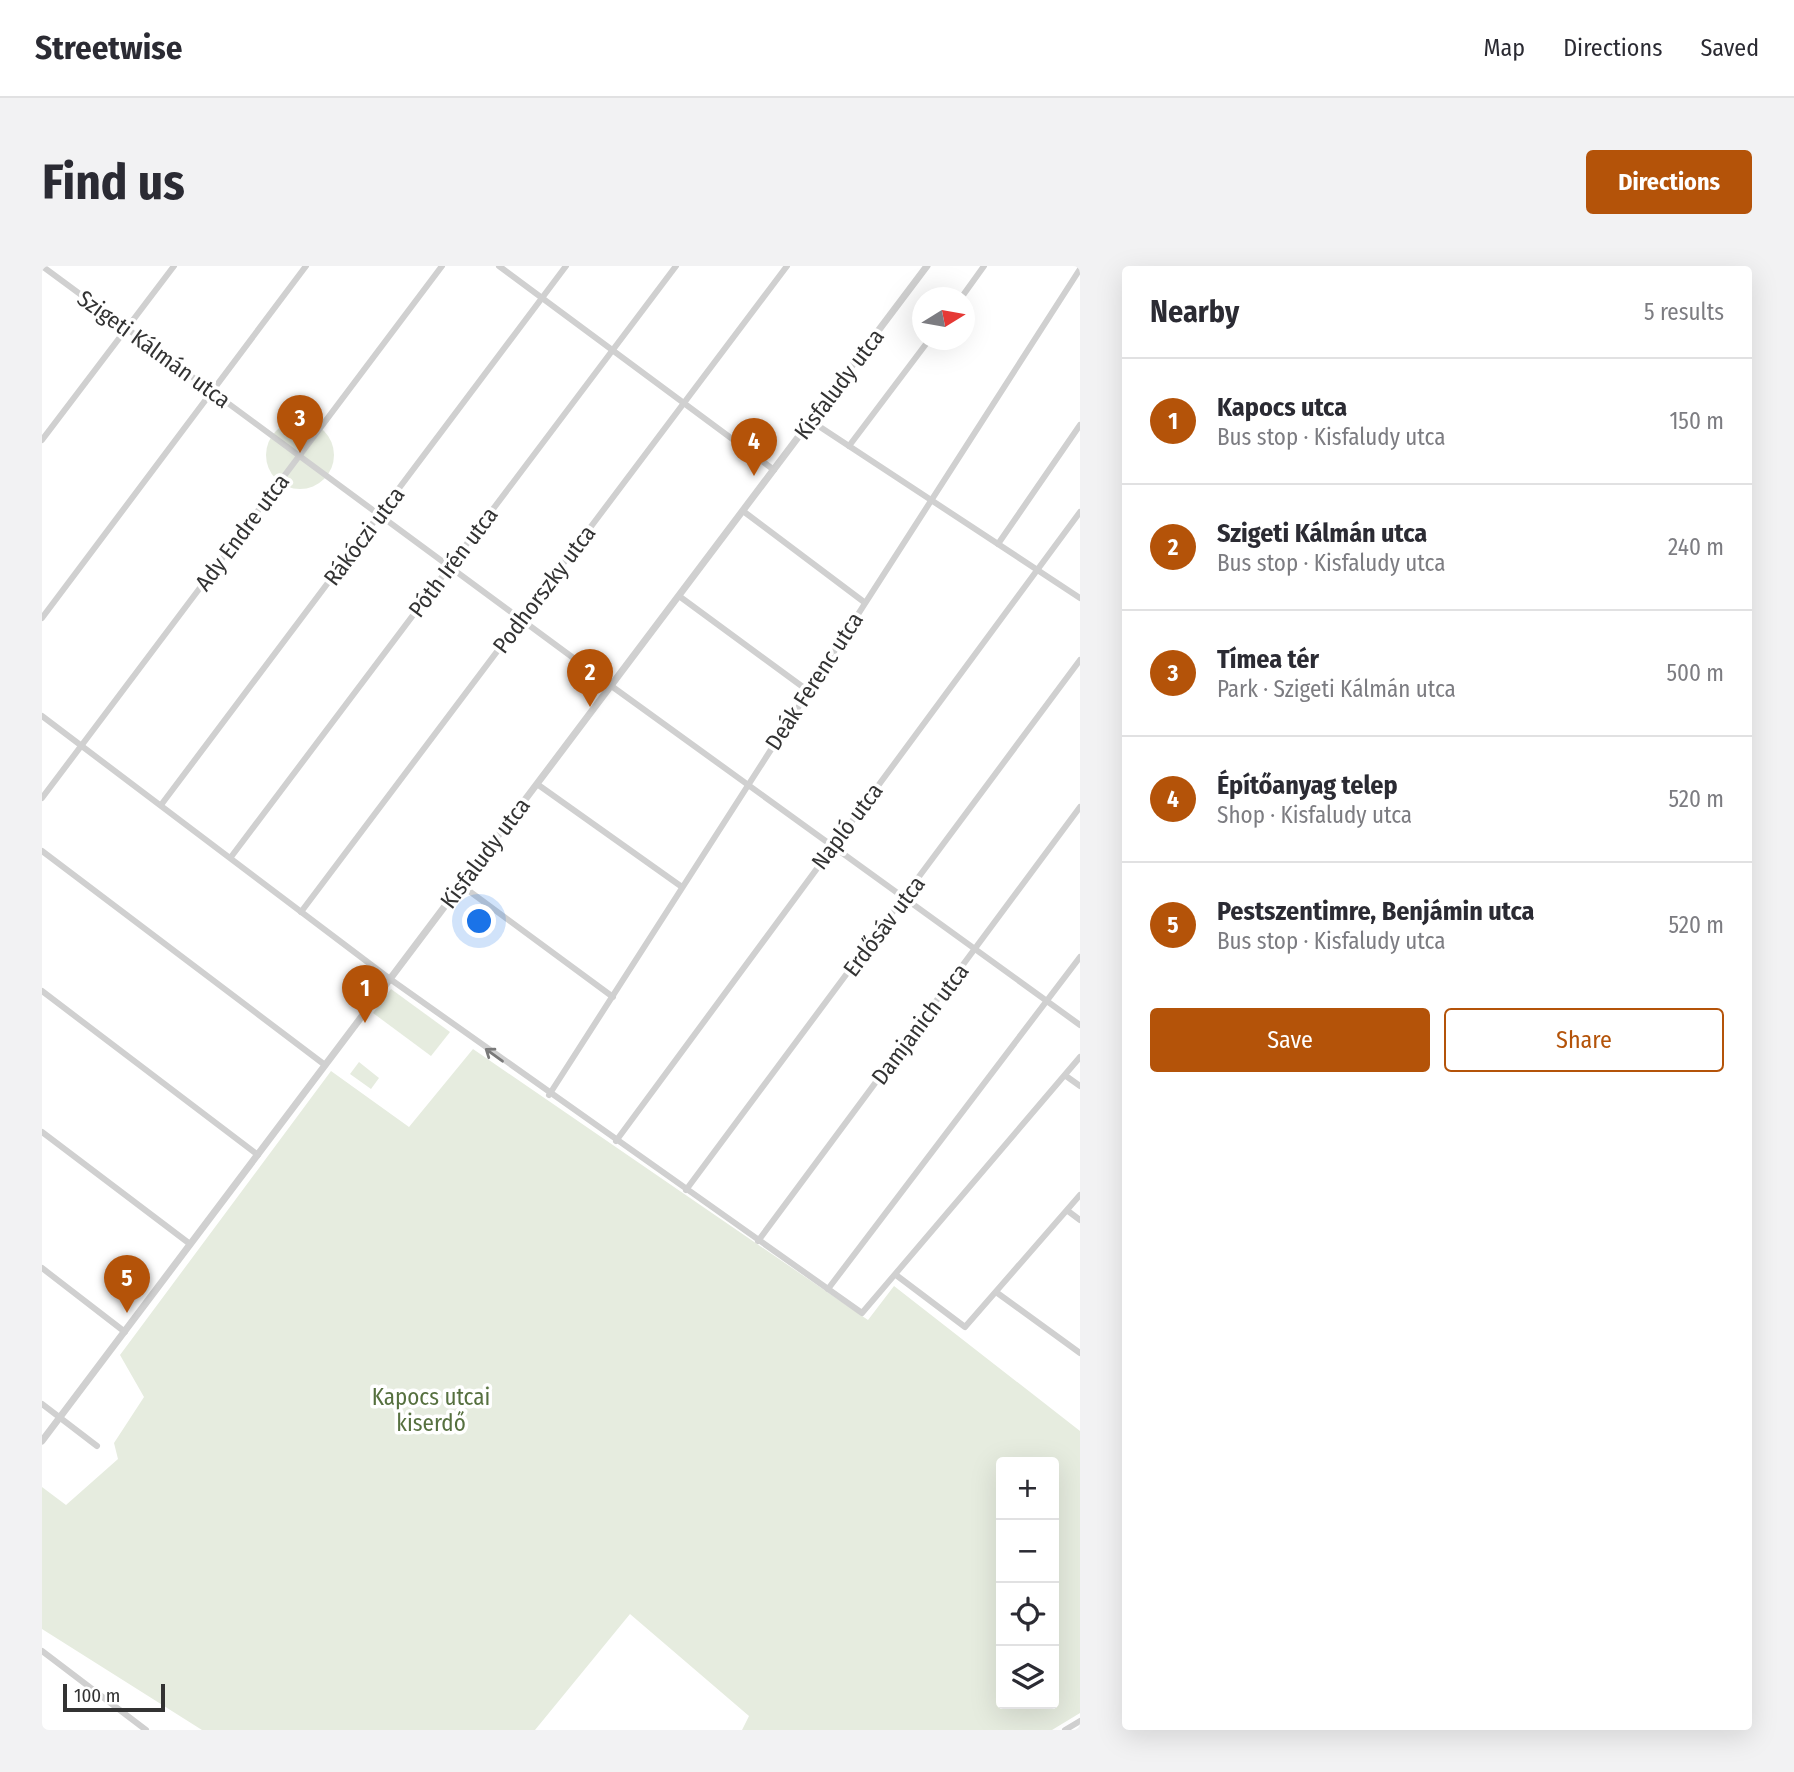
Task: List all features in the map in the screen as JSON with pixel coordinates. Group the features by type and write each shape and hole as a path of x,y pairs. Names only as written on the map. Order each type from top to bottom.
{"street":[{"name":"Szigeti Kálmán utca","path":"42,266 610,685 1080,1025"},
{"path":"42,440 174,266"},
{"path":"42,618 306,266"},
{"name":"Ady Endre utca","path":"42,798 442,266"},
{"path":"499,266 774,470"},
{"name":"Rákóczi utca","path":"161,804 566,266"},
{"name":"Póth Irén utca","path":"230,857 676,266"},
{"name":"Podhorszky utca","path":"301,912 787,266"},
{"name":"Kisfaludy utca","path":"42,1441 927,266"},
{"path":"969,287 984,266"},
{"name":"Deák Ferenc utca","path":"549,1095 1080,269"},
{"path":"849,446 921,350"},
{"path":"811,421 1080,598"},
{"path":"998,544 1080,425"},
{"path":"743,511 864,602"},
{"name":"Napló utca","path":"616,1141 1080,512"},
{"path":"679,596 807,690"},
{"name":"Erdősáv utca","path":"686,1191 1080,660"},
{"path":"42,716 390,979 549,1095 862,1312 1080,1057"},
{"path":"537,784 681,887"},
{"name":"Damjanich utca","path":"758,1241 1080,807"},
{"path":"42,851 325,1065"},
{"path":"461,885 613,997"},
{"path":"828,1289 1080,957"},
{"path":"42,991 258,1155"},
{"path":"1066,1076 1080,1086"},
{"path":"42,1132 190,1244"},
{"path":"896,1275 965,1327 1080,1195"},
{"path":"1068,1211 1080,1220"},
{"path":"42,1268 125,1332"},
{"path":"996,1292 1080,1353"},
{"path":"42,1404 97,1446"},
{"path":"43,1654 146,1730"},
{"path":"1065,1730 1080,1721"}],"green space":[{"path":"300,421 313,424 324,431 331,442 334,455 331,468 324,479 313,486 300,489 287,486 276,479 269,468 266,455 269,442 276,431 287,424"},
{"path":"391,989 450,1032 431,1056 373,1013"},
{"name":"Kapocs utcai kiserdő","path":"473,1049 868,1320 894,1286 1080,1431 1080,1713 1052,1730 742,1730 749,1716 630,1614 535,1730 202,1730 42,1629 42,1487 66,1505 118,1459 114,1443 144,1397 120,1355 331,1071 409,1127"},
{"path":"359,1062 379,1078 371,1089 350,1074"}],"place":[{"name":"Tímea tér","path":"300,453"},
{"name":"Építőanyag telep","path":"754,476"},
{"name":"Szigeti Kálmán utca","path":"590,707"},
{"name":"Kapocs utca","path":"365,1023"},
{"name":"Pestszentimre, Benjámin utca","path":"127,1313"}]}
